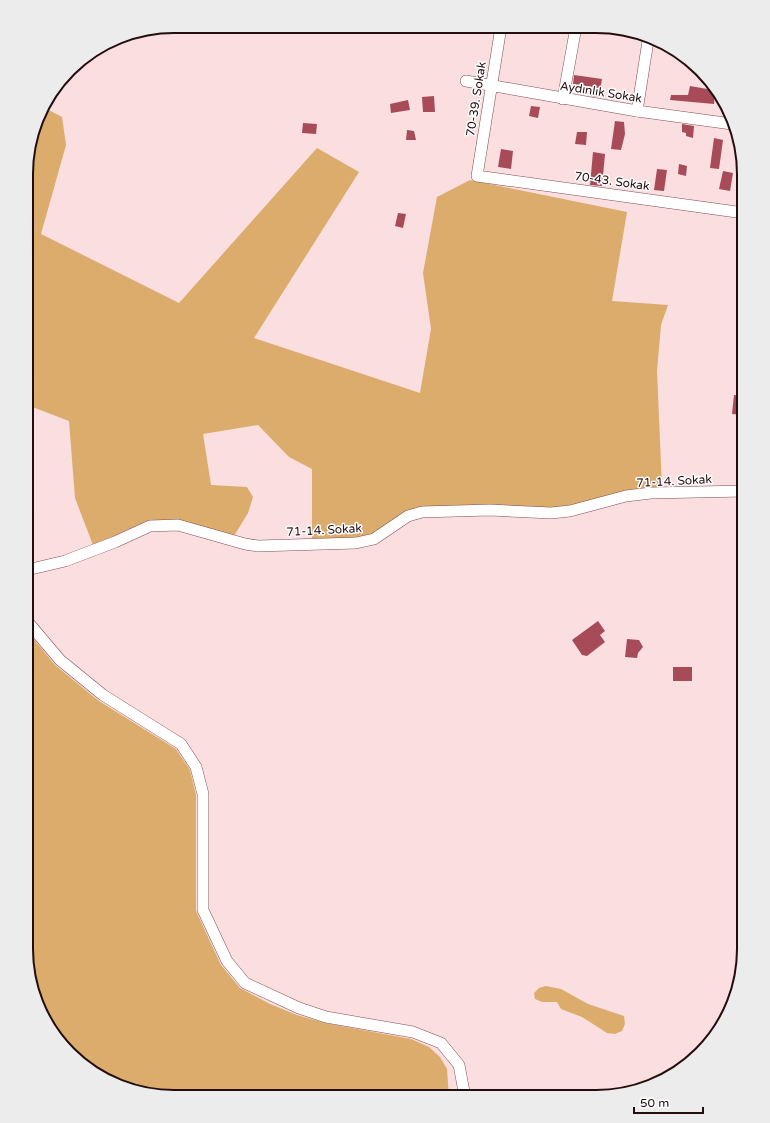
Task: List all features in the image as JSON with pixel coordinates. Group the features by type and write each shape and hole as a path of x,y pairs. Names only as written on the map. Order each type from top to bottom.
{"street":[{"name":"70-39. Sokak","path":"477,176 500,33"},
{"path":"563,99 575,33"},
{"path":"637,111 648,43"},
{"name":"Aydınlık Sokak","path":"466,81 637,111 728,123"},
{"name":"70-43. Sokak","path":"477,176 737,212"},
{"name":"71-14. Sokak","path":"33,569 65,561 115,542 150,526 178,525 245,544 258,546 356,543 374,539 408,516 422,512 490,510 564,512 626,496 651,493 737,491"},
{"path":"33,629 60,660 103,695 181,744 196,767 203,794 203,910 227,961 245,983 299,1008 326,1017 413,1032 441,1043 459,1065 464,1090"}],"shaded area":[{"path":"49,110 62,117 66,145 41,234 179,303 317,148 359,172 254,338 420,393 431,329 423,273 437,197 470,180 627,212 612,301 668,305 661,325 657,371 662,487 651,488 570,507 422,507 372,535 355,538 312,540 312,469 289,457 258,425 203,434 211,485 247,487 253,497 248,513 234,536 179,520 149,521 93,545 75,498 69,421 33,407 33,165 40,129"},
{"path":"33,638 55,665 99,701 176,749 190,770 196,795 196,911 221,965 240,988 270,1004 297,1015 325,1023 411,1039 429,1047 440,1057 447,1069 448,1090 165,1090 137,1085 120,1079 103,1071 74,1049 52,1020 44,1003 38,986 33,958"},
{"path":"546,986 561,989 588,1004 624,1016 625,1024 622,1031 615,1034 607,1033 582,1017 561,1009 557,1002 542,1002 535,999 534,993 539,988"}],"building":[{"path":"574,75 602,79 599,97 591,96 593,87 573,84"},
{"path":"690,86 709,89 714,98 714,104 670,100 671,95 688,95"},
{"path":"434,96 435,112 423,112 422,97"},
{"path":"408,100 410,110 391,113 390,104"},
{"path":"531,106 540,107 538,118 529,116"},
{"path":"615,121 624,122 625,134 621,150 611,149"},
{"path":"303,123 317,124 316,134 302,133"},
{"path":"682,124 694,126 693,138 686,136 686,133 682,132"},
{"path":"407,130 414,131 416,140 406,140"},
{"path":"577,132 587,132 586,145 575,144"},
{"path":"714,138 723,140 719,169 710,168"},
{"path":"501,149 513,151 511,169 498,167"},
{"path":"593,152 605,154 602,186 590,185"},
{"path":"679,164 687,166 686,176 678,174"},
{"path":"657,169 667,170 664,191 654,190"},
{"path":"723,171 733,173 730,191 719,189"},
{"path":"398,213 406,214 403,228 395,226"},
{"path":"734,395 737,395 737,414 732,414"},
{"path":"598,621 605,631 600,635 605,642 587,656 582,655 572,640"},
{"path":"627,639 639,640 643,647 638,653 637,658 625,657"},
{"path":"673,667 692,667 692,681 673,681"}]}
